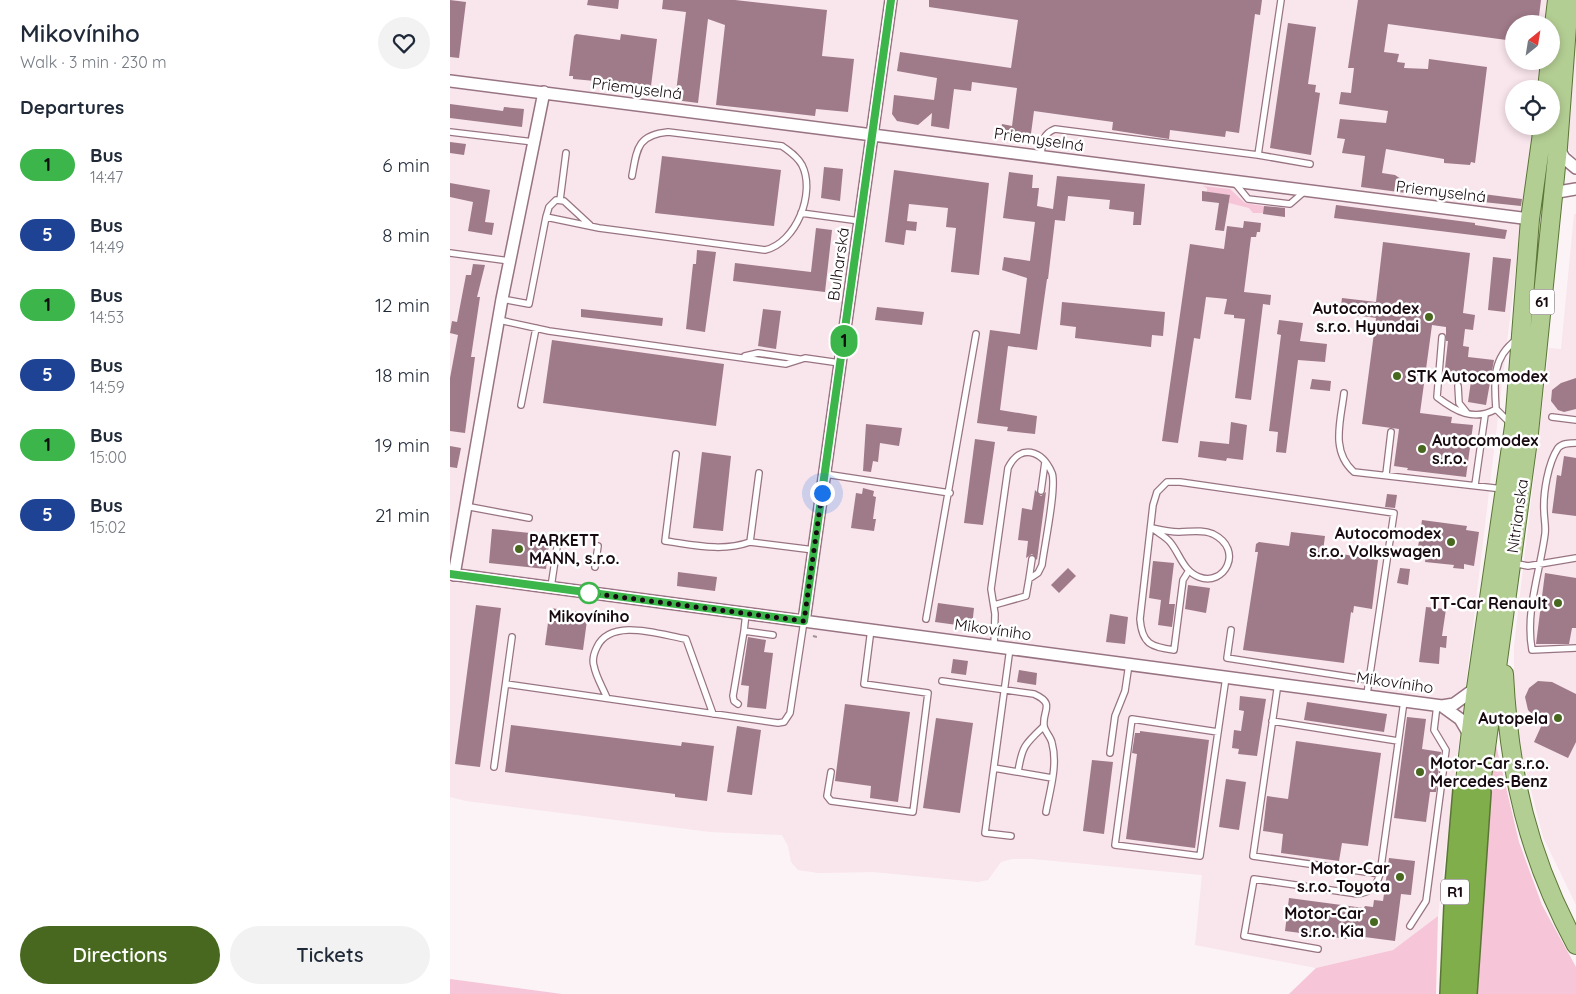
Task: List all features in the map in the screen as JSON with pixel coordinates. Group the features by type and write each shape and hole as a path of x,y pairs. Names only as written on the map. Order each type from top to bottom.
{"highway":[{"name":"R1","path":"1450,994 1456,884 1472,791"},
{"name":"R1","path":"1466,994 1472,791"}],"main road":[{"name":"Nitrianska","path":"1560,24 1568,1"},
{"name":"Nitrianska","path":"1472,791 1502,633 1530,424 1548,231 1558,147 1568,1"},
{"name":"Nitrianska","path":"1472,791 1470,736 1514,426 1530,219 1541,135"},
{"path":"1537,176 1544,189 1552,193 1530,219 1536,221 1548,231"},
{"path":"1502,633 1508,730 1521,807 1546,885 1576,945"}],"street":[{"name":"Bulharská","path":"804,621 891,0"},
{"name":"Priemyselná","path":"450,81 1530,219"},
{"path":"452,574 502,299 544,92"},
{"path":"1558,147 1564,158 1576,168"},
{"path":"1552,193 1576,188"},
{"name":"Mikovíniho","path":"452,574 1440,705"},
{"path":"1440,705 1454,704 1476,688"},
{"path":"1440,705 1460,719 1470,736"}],"lane":[{"path":"1258,155 1280,0"},
{"path":"1041,156 1043,138 1048,132 1055,129 1258,155 1310,164"},
{"path":"450,132 534,142"},
{"path":"546,217 591,226 765,250 775,248 783,241 801,213 806,184 802,166 794,154 782,146 668,132 654,134 644,139 636,150 632,176"},
{"path":"560,200 566,153"},
{"path":"502,299 529,304 546,217 550,207 556,200 564,201 591,226"},
{"path":"801,213 860,221"},
{"path":"450,253 510,261"},
{"path":"499,320 536,328 786,364 799,359 840,364"},
{"path":"521,405 536,328"},
{"path":"926,620 950,493 976,334"},
{"path":"1442,337 1437,397 1450,407 1468,414 1485,415 1496,408"},
{"path":"1514,426 1496,408 1494,388 1498,360 1508,346 1520,337"},
{"path":"1458,386 1459,403 1468,414"},
{"path":"1344,393 1338,444 1344,463 1354,472 1386,474 1504,489"},
{"path":"1475,485 1485,415"},
{"path":"1552,417 1576,420"},
{"path":"1386,474 1391,432"},
{"path":"1576,443 1562,445 1558,449 1549,473 1544,509 1546,532 1538,564 1529,632 1532,650 1576,648"},
{"path":"994,646 994,605 991,589 1008,468 1013,458 1024,452 1036,454 1045,462 1052,474 1043,556 1038,573 1029,579"},
{"path":"676,454 665,541 720,549 737,547 750,542 814,550"},
{"path":"1041,491 1045,462"},
{"path":"750,542 758,472"},
{"path":"825,474 950,493"},
{"path":"1188,572 1183,580 1174,650 1157,648 1143,636 1140,619 1152,528 1153,505 1157,492 1167,482 1180,482 1394,513 1367,694"},
{"path":"465,506 530,518"},
{"path":"1152,528 1211,533 1222,540 1229,549 1230,560 1224,571 1213,578 1201,578 1188,572 1170,541 1152,528"},
{"path":"551,588 558,541"},
{"path":"595,567 598,546"},
{"path":"1511,562 1528,566 1576,558"},
{"path":"994,605 1026,596 1032,559"},
{"path":"738,704 734,701 733,696 746,613"},
{"path":"506,684 778,723 789,718 804,621"},
{"path":"831,772 827,796 831,801 913,812 928,693 864,684 871,629"},
{"path":"607,698 594,665 594,653 600,640 613,632 629,630 686,639 713,714"},
{"path":"1231,630 1227,658 1369,680"},
{"path":"744,631 773,635"},
{"path":"494,767 512,638"},
{"path":"1010,648 985,833 1011,836"},
{"path":"1110,753 1115,716 1126,691 1129,664"},
{"path":"1218,732 1132,719 1115,845 1200,856 1226,677"},
{"path":"942,680 1034,694 1043,698 1048,706 1044,726 1025,745 1018,772"},
{"path":"1278,683 1253,856 1380,874"},
{"path":"1318,949 1244,936 1254,879 1358,894 1369,892 1377,885 1404,700"},
{"path":"1410,926 1426,901 1446,750 1434,730 1440,705"},
{"path":"1272,721 1398,741"},
{"path":"1044,726 1052,742 1055,760 1046,812"},
{"path":"994,768 1052,778"}],"path":[{"path":"813,636 817,637"},
{"path":"1369,680 1396,680"}],"shaded area":[{"path":"450,0 1547,0 1545,15 1505,15 1505,70 1539,70 1538,80 1505,80 1505,135 1532,135 1438,916 1393,950 1316,968 1195,945 1202,875 1033,859 1012,859 1001,862 988,880 978,882 873,872 818,873 798,870 791,862 788,846 782,835 710,832 466,801 450,797"},
{"path":"1576,8 1576,161 1566,145"},
{"path":"1203,186 1230,189 1245,203 1264,206 1264,213 1253,213 1249,208 1229,203 1230,195 1207,192 1207,188"},
{"path":"1574,214 1576,214 1576,905 1543,837 1514,723 1514,646 1549,348 1561,349"},
{"path":"1495,741 1519,842 1542,905 1576,967 1576,994 1478,994 1479,907"},
{"path":"1438,916 1436,994 1289,994 1316,968 1393,950"},
{"path":"450,979 562,994 450,994"}],"building":[{"path":"450,0 466,2 459,58 450,57"},
{"path":"588,0 619,0 618,9 587,5"},
{"path":"663,0 735,0 827,10 822,56 854,59 848,112 816,109 815,116 716,105 725,25 708,19 698,103 675,100 686,12 662,9"},
{"path":"929,0 1262,0 1260,15 1255,14 1239,133 1226,131 1225,137 1170,130 1169,139 1112,130 1113,122 1034,111 1030,141 1000,137 1002,124 1012,126 1017,88 972,82 971,91 954,89 949,129 931,126 932,113 918,125 897,121 892,114 894,95 934,100 937,78 897,71 900,52 1011,68 1018,20 929,7"},
{"path":"1358,0 1541,0 1539,15 1505,15 1505,40 1388,24 1384,52 1399,54 1397,62 1405,63 1404,68 1428,69 1429,59 1487,67 1475,163 1471,162 1470,165 1444,163 1444,159 1386,149 1382,173 1395,175 1407,183 1406,193 1361,187 1365,156 1342,153 1345,139 1337,138 1340,119 1386,123 1388,111 1339,104 1341,92 1351,93 1354,68 1348,68"},
{"path":"1288,23 1316,27 1308,84 1316,85 1315,92 1320,93 1311,155 1270,148"},
{"path":"576,34 620,40 621,34 657,39 651,86 573,79 573,76 569,76 574,36"},
{"path":"450,104 503,111 504,107 524,109 522,127 450,118"},
{"path":"450,142 466,144 464,155 450,153"},
{"path":"662,156 781,170 774,226 655,213"},
{"path":"824,167 843,169 840,201 821,198"},
{"path":"894,170 989,183 979,275 951,272 956,228 946,227 948,208 909,204 907,221 917,222 916,231 906,230 904,245 885,242"},
{"path":"1009,172 1033,175 1032,188 1039,188 1037,206 1053,209 1057,176 1145,184 1141,225 1133,225 1134,212 1109,209 1110,200 1068,196 1065,221 1055,220 1037,350 1008,346 1000,410 1037,416 1035,434 1007,431 1008,427 977,423 990,330 1020,334 1027,278 1002,270 1004,257 1030,261 1035,222 1003,218"},
{"path":"450,183 490,190 485,222 494,223 492,235 468,231 473,202 450,197"},
{"path":"1202,191 1230,195 1224,231 1215,230 1219,203 1202,201"},
{"path":"1483,194 1522,199 1521,206 1483,202"},
{"path":"1336,205 1475,223 1475,225 1507,230 1505,239 1334,218"},
{"path":"1264,206 1285,208 1285,217 1263,214"},
{"path":"1244,221 1261,223 1260,232 1257,232 1256,237 1251,237 1244,292 1271,295 1270,305 1263,304 1251,400 1235,398 1245,319 1234,318 1234,315 1224,314 1227,299 1206,297 1200,339 1194,338 1178,443 1162,441 1190,244 1224,249 1227,226 1243,228"},
{"path":"816,228 832,230 825,292 733,281 735,263 811,272"},
{"path":"1383,242 1470,253 1463,313 1475,315 1473,330 1465,329 1463,346 1469,347 1468,357 1494,360 1486,405 1468,402 1471,381 1444,377 1448,341 1446,341 1446,327 1432,325 1420,413 1452,417 1451,423 1473,425 1466,477 1407,470 1408,468 1394,466 1399,429 1362,424 1376,318 1340,313 1342,298 1376,302"},
{"path":"697,250 716,252 705,332 686,329 693,264 696,264"},
{"path":"1493,257 1511,259 1505,312 1488,310"},
{"path":"473,264 485,265 477,297 480,297 471,357 475,357 465,433 450,431 450,378 458,335 450,333 452,321 457,322 466,275 471,275"},
{"path":"1062,302 1165,312 1163,336 1152,335 1151,347 1075,338 1076,327 1060,325"},
{"path":"877,307 924,312 922,325 875,320"},
{"path":"581,309 663,318 662,326 581,317"},
{"path":"763,309 781,311 776,349 758,346"},
{"path":"1279,320 1303,323 1300,341 1327,344 1325,362 1298,360 1286,453 1276,452 1278,432 1269,431 1281,335 1277,334"},
{"path":"552,340 724,364 716,426 543,403"},
{"path":"1576,378 1576,409 1564,412 1558,410 1551,401 1552,390 1561,383"},
{"path":"1312,379 1331,381 1330,391 1310,389"},
{"path":"1231,422 1247,425 1243,460 1227,458 1226,461 1198,457 1200,441 1229,444"},
{"path":"866,424 902,428 899,446 880,443 878,462 873,461 871,472 863,471"},
{"path":"975,439 995,442 983,525 964,523"},
{"path":"450,446 461,448 457,468 450,467"},
{"path":"702,452 731,456 723,531 693,528"},
{"path":"1564,456 1576,458 1576,516 1552,513 1557,475 1561,476"},
{"path":"863,488 874,491 873,496 876,497 873,519 876,519 874,531 851,528 856,493 862,494"},
{"path":"1035,490 1041,496 1046,492 1037,560 1032,554 1026,558 1028,541 1018,540 1022,508 1032,510"},
{"path":"1387,494 1397,495 1395,508 1385,507"},
{"name":"Autocomodex s.r.o. Volkswagen","path":"1422,520 1467,526 1466,530 1479,532 1474,566 1464,564 1464,569 1453,568 1454,565 1425,562 1426,555 1417,554"},
{"name":"PARKETT MANN, s.r.o.","path":"492,529 550,535 546,569 489,563"},
{"path":"1291,532 1325,536 1323,551 1378,560 1372,609 1354,606 1353,613 1351,612 1344,663 1243,650 1258,552 1255,552 1256,544 1259,542 1289,546"},
{"path":"1153,561 1174,563 1169,604 1175,604 1172,627 1158,625 1161,600 1149,598"},
{"path":"1068,568 1076,576 1059,593 1051,585"},
{"path":"1400,568 1410,569 1408,585 1397,583"},
{"path":"678,572 717,577 715,591 677,586"},
{"name":"TT-Car Renault","path":"1545,573 1576,578 1576,628 1572,628 1569,644 1536,644"},
{"path":"1188,585 1210,588 1206,613 1185,609"},
{"path":"938,603 974,608 972,627 935,622"},
{"path":"476,605 501,608 480,767 455,764"},
{"path":"1426,607 1446,609 1442,636 1447,636 1446,648 1440,647 1439,664 1419,662"},
{"path":"550,608 588,613 583,650 545,645"},
{"path":"1110,614 1128,617 1125,644 1106,642"},
{"path":"748,637 766,640 764,652 773,653 766,709 747,707 749,686 741,685"},
{"path":"953,659 968,661 966,675 951,673"},
{"path":"1019,670 1037,673 1036,685 1017,682"},
{"name":"Autopela","path":"1538,681 1552,682 1576,694 1576,742 1568,758 1534,742 1544,720 1533,715 1528,710 1525,697 1529,688"},
{"path":"1240,696 1266,699 1257,756 1238,754 1239,749 1232,748 1234,730 1241,731 1244,711 1239,710"},
{"path":"1307,702 1387,714 1384,732 1304,720"},
{"path":"845,704 910,712 898,802 870,798 871,786 835,781"},
{"name":"Motor-Car s.r.o. Mercedes-Benz","path":"1407,717 1426,719 1422,749 1441,752 1436,792 1430,792 1426,822 1394,818"},
{"path":"936,718 973,723 960,813 923,808"},
{"path":"511,725 681,746 682,742 714,746 707,801 675,797 675,794 505,772"},
{"path":"737,726 761,730 752,795 727,792"},
{"path":"1140,731 1209,740 1195,848 1126,839 1137,754 1132,753 1135,733 1140,733"},
{"path":"1296,741 1381,753 1368,846 1342,843 1339,861 1281,853 1283,834 1263,831 1267,796 1288,799"},
{"path":"1092,760 1113,762 1104,834 1083,831"},
{"path":"1226,779 1246,782 1239,830 1219,827"},
{"path":"1389,858 1415,861 1411,895 1401,894 1395,941 1349,935 1348,939 1285,931 1289,898 1364,908 1365,906 1373,907 1374,900 1383,901"}],"bus line":[{"name":"1","path":"450,574 804,621 891,0"}],"place":[{"name":"Autocomodex s.r.o. Hyundai","path":"1429,317"},
{"name":"STK Autocomodex","path":"1397,376"},
{"name":"Autocomodex s.r.o.","path":"1422,449"},
{"name":"Autocomodex s.r.o. Volkswagen","path":"1451,542"},
{"name":"PARKETT MANN, s.r.o.","path":"519,549"},
{"name":"Mikovíniho","path":"589,593"},
{"name":"TT-Car Renault","path":"1558,603"},
{"name":"Autopela","path":"1558,718"},
{"name":"Motor-Car s.r.o. Mercedes-Benz","path":"1420,772"},
{"name":"Motor-Car s.r.o. Toyota","path":"1400,877"},
{"name":"Motor-Car s.r.o. Kia","path":"1374,922"}],"route":[{"path":"589,593 804,621 822,493"}]}
